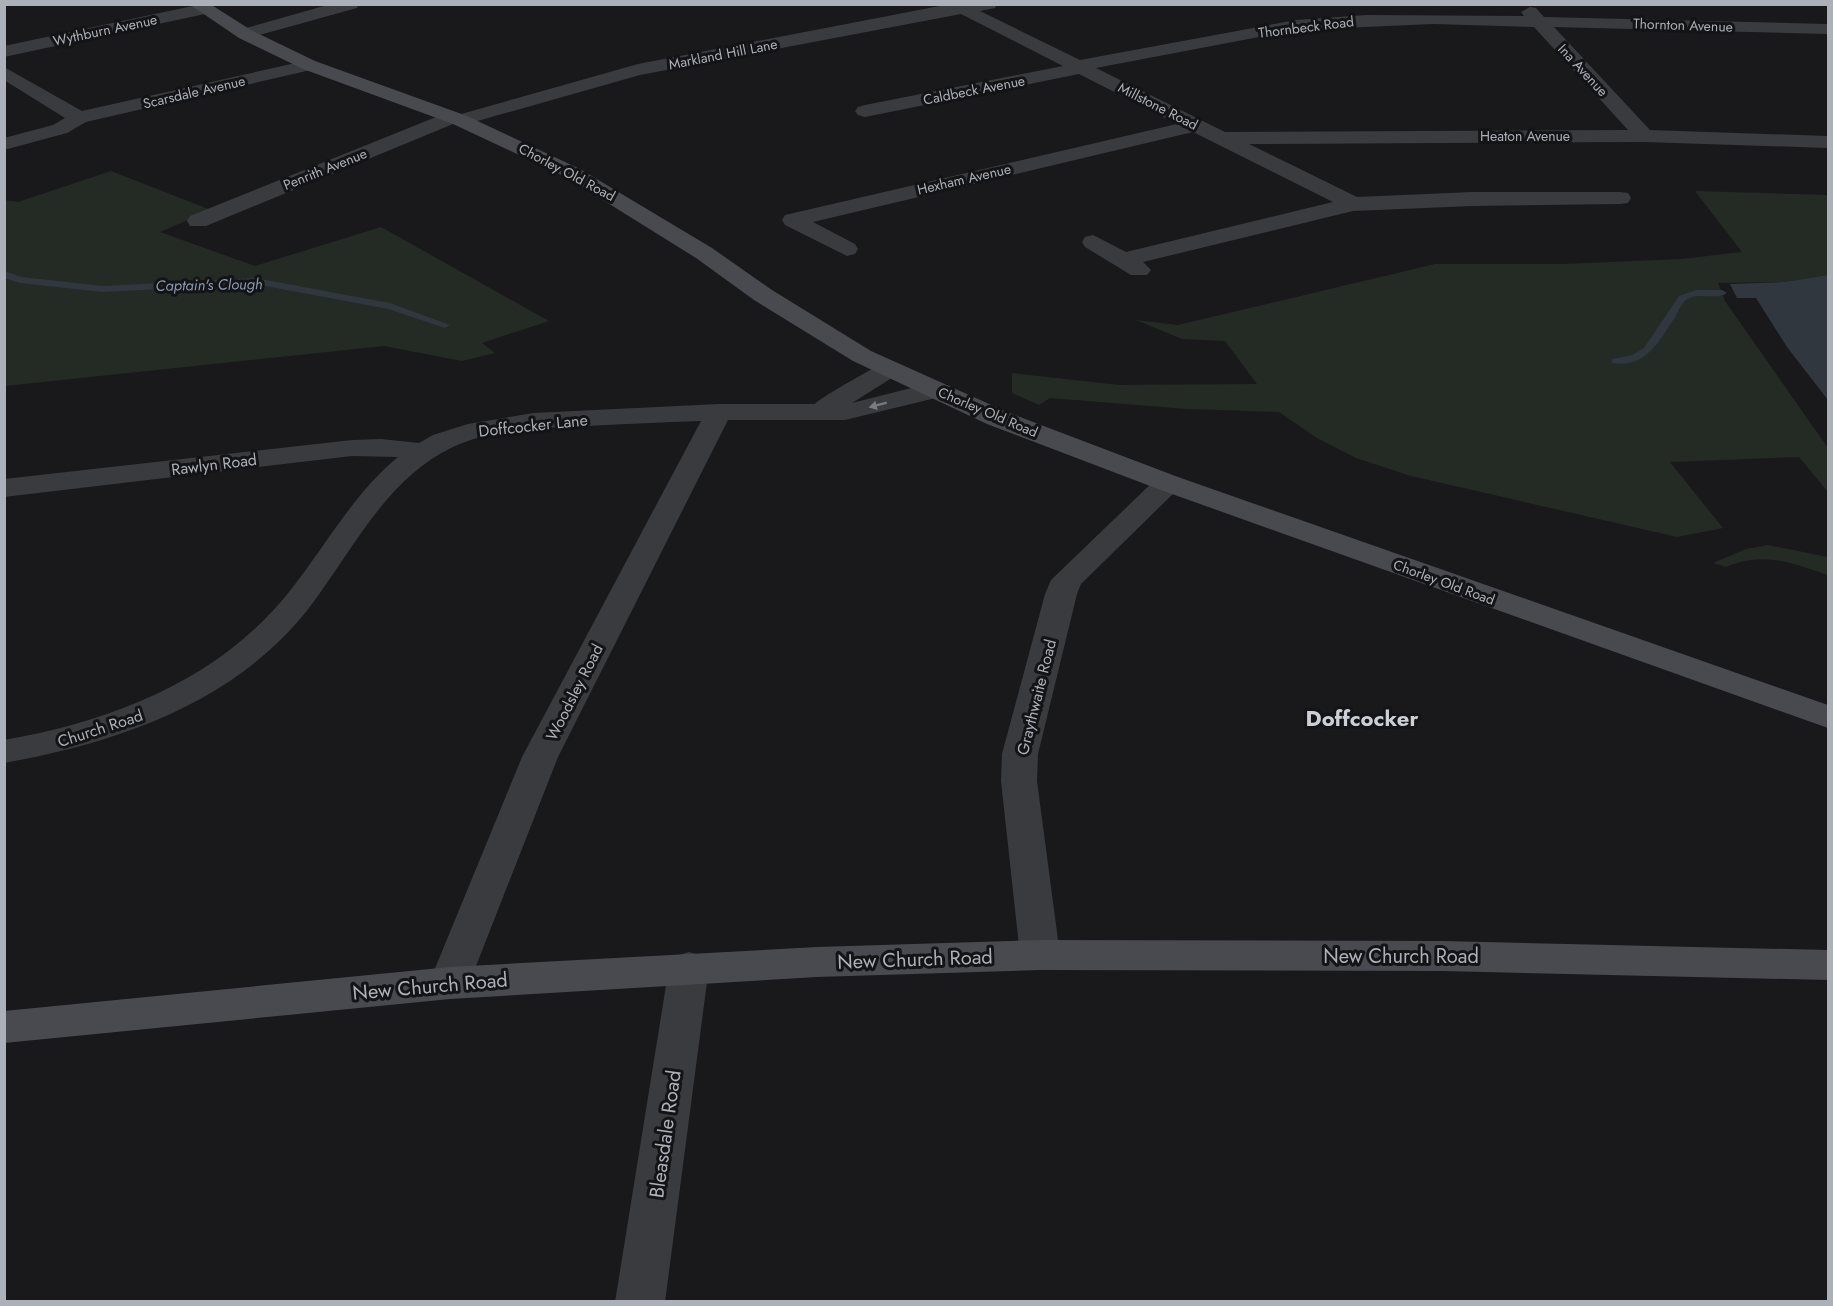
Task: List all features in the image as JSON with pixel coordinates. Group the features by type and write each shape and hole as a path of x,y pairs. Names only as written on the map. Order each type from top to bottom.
{"main road":[{"name":"Chorley Old Road","path":"201,7 245,34 309,65 456,119 534,153 609,194 704,253 764,296 862,356 1006,421 1168,483 1828,717"},
{"name":"New Church Road","path":"4,1026 450,982 690,967 1040,956 1442,956 1828,965"}],"street":[{"path":"245,34 351,4"},
{"name":"Markland Hill Lane","path":"456,119 638,70 960,7 989,4"},
{"name":"Ina Avenue","path":"1522,4 1644,136"},
{"name":"Wythburn Avenue","path":"4,52 201,7"},
{"name":"Millstone Road","path":"960,7 1353,204"},
{"path":"1281,9 1309,23"},
{"name":"Thornbeck Road","path":"1080,67 1309,23 1413,18 1538,21"},
{"name":"Thornton Avenue","path":"1538,21 1828,29"},
{"name":"Scarsdale Avenue","path":"4,144 60,129 79,118 309,65"},
{"name":"Caldbeck Avenue","path":"865,111 1080,67"},
{"path":"4,72 79,118"},
{"name":"Penrith Avenue","path":"198,221 456,119"},
{"name":"Hexham Avenue","path":"847,249 793,220 1196,125"},
{"name":"Heaton Avenue","path":"1221,138 1644,136 1828,142"},
{"name":"Millstone Road","path":"1093,242 1131,265 1353,204 1443,199 1584,203 1620,198"},
{"name":"Doffcocker Lane","path":"803,411 843,398 889,369"},
{"name":"Doffcocker Lane","path":"190,691 251,649 274,629 298,601 381,489 401,468 423,452 462,434 490,427 551,420 719,412 854,411 935,390"},
{"name":"Woodsley Road","path":"450,982 540,757 719,412"},
{"name":"Rawlyn Road","path":"4,488 352,448 390,447 423,452"},
{"name":"Graythwaite Road","path":"1040,956 1020,792 1020,754 1061,594 1077,569 1168,483"},
{"name":"Church Road","path":"4,752 42,746 100,731 149,712 190,691"},
{"name":"Bleasdale Road","path":"640,1302 690,967"}],"shaded area":[{"path":"111,171 211,210 160,232 255,266 381,227 549,321 482,343 495,353 462,361 384,346 5,386 4,200 18,202"},
{"path":"1695,191 1828,195 1828,275 1784,282 1718,283 1725,301 1828,448 1828,492 1799,457 1670,462 1723,528 1677,537 1411,476 1356,458 1317,438 1279,412 1187,409 1050,398 1039,405 1012,393 1012,373 1119,385 1257,384 1225,341 1182,339 1136,320 1178,325 1435,264 1563,264 1681,259 1742,252"},
{"path":"1828,275 1828,400 1787,347 1756,298 1737,298 1730,284 1784,282"},
{"path":"1768,545 1828,557 1828,575 1777,560 1753,560 1726,567 1713,563 1746,549"}],"waterway":[{"name":"Captain's Clough","path":"4,274 20,280 103,289 255,281 390,306 445,325"},
{"name":"Captain's Clough","path":"1616,361 1635,357 1648,350 1682,298 1696,293 1722,293"}],"district":[{"name":"Doffcocker","path":"1362,718"}]}
